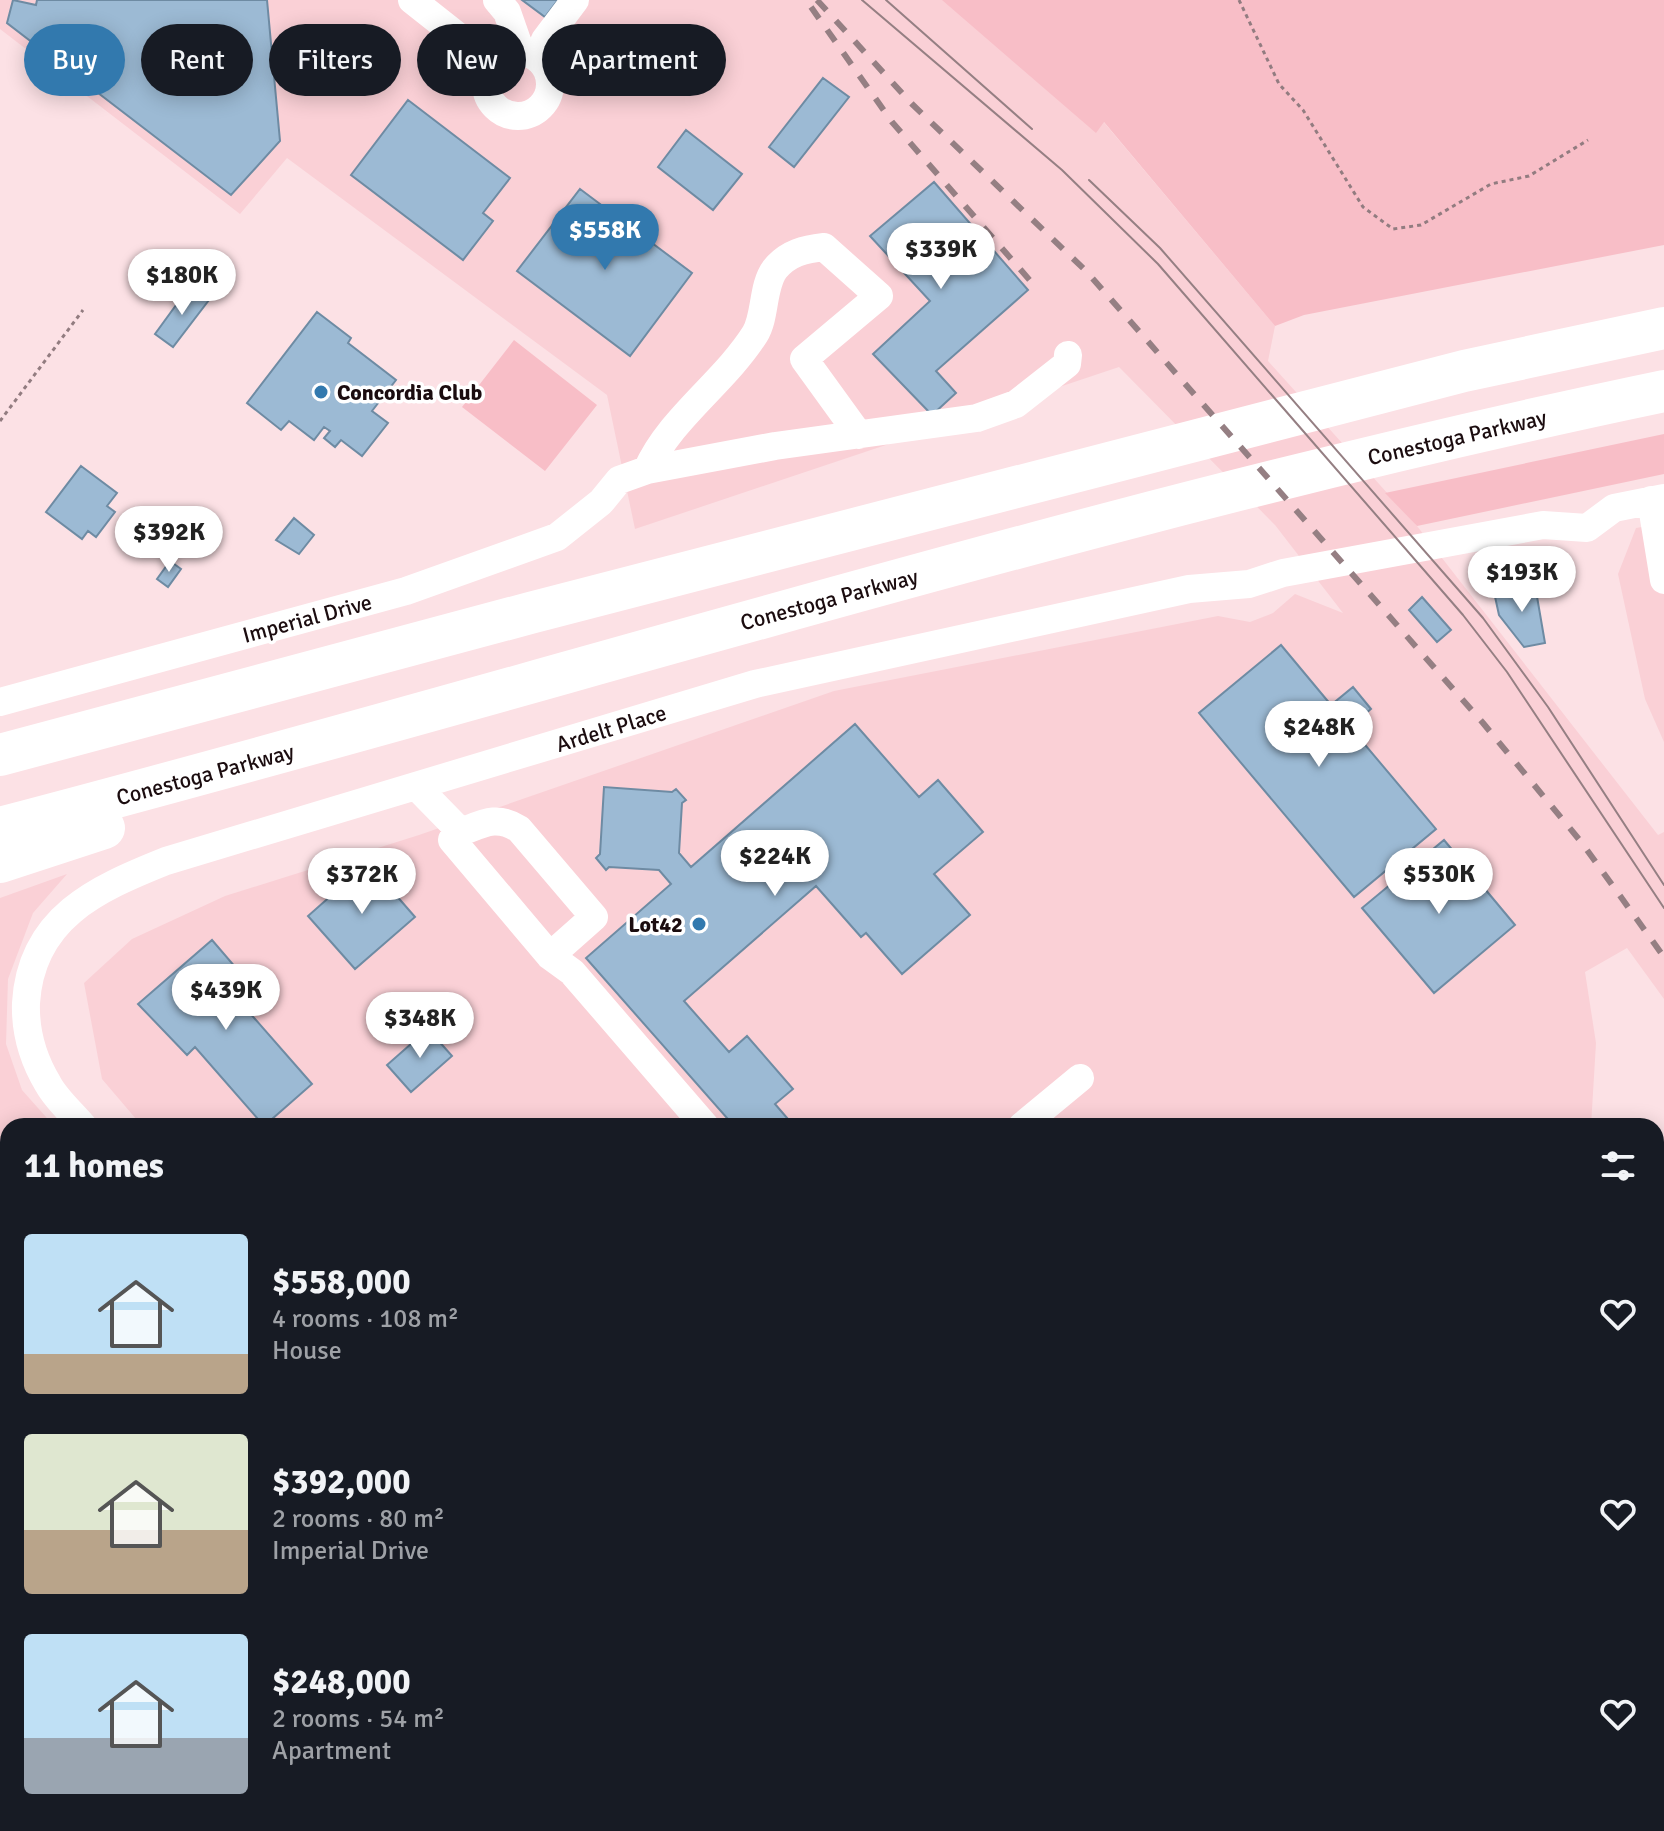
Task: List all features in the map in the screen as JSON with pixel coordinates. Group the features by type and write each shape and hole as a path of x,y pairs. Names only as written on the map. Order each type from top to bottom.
{"highway":[{"path":"0,755 545,609 1375,394 1664,328"},
{"name":"Conestoga Parkway","path":"0,828 288,753 613,658 1204,496 1664,391"},
{"path":"0,862 252,780 288,753"}],"street":[{"path":"412,0 442,24"},
{"path":"489,96 501,112 522,116 533,113 548,98 549,76 529,55 507,12 497,0"},
{"path":"526,55 545,40 575,0"},
{"path":"647,470 657,448 716,386 757,331 773,271 791,255 805,249 824,247 879,296 804,359 859,435"},
{"path":"647,470 775,446 977,418 1016,404 1067,364 1068,355"},
{"name":"Imperial Drive","path":"0,702 406,591 557,537 601,502 619,480 647,470"},
{"path":"1657,499 1664,580"},
{"name":"Ardelt Place","path":"76,1118 48,1086 28,1039 28,979 35,955 61,919 112,883 166,861 755,684 1189,589 1249,584 1283,573 1543,525 1587,528 1614,508 1657,499"},
{"path":"416,786 461,832"},
{"path":"550,956 594,917 519,829 505,821 490,820 461,832 452,840 550,956 572,972 698,1118"},
{"path":"1032,1118 1080,1078"}],"path":[{"path":"1239,0 1279,84 1303,110 1363,207 1393,229 1421,225 1491,184 1529,176 1588,140"},
{"path":"0,421 83,310"}],"shaded area":[{"path":"0,0 1001,0 1275,326 1268,361 1417,526 1658,835 1664,832 1664,999 1627,948 1585,972 1596,1043 1591,1118 135,1118 102,1079 84,983 132,939 225,896 419,835 834,691 1218,616 1250,622 1273,613 1295,594 1343,613 1275,525 1119,367 635,529 607,395 287,158 240,214 87,96 125,96 125,24 24,24 24,48 0,29"},
{"path":"942,0 1664,0 1664,245 1304,315 1275,326 1104,122 1096,133"},
{"path":"514,340 597,405 545,471 462,407"},
{"path":"1664,434 1664,474 1417,526 1385,493"},
{"path":"1664,523 1664,742 1645,699 1618,574 1636,528"},
{"path":"67,874 33,913 8,979 6,1044 22,1090 47,1118 0,1118 0,898"}],"building":[{"path":"13,0 36,5 37,0 267,0 269,96 276,96 280,141 231,195 102,96 125,96 125,24 24,24 24,36 7,23"},
{"path":"522,0 558,0 545,17"},
{"path":"823,78 849,97 794,167 769,147"},
{"path":"408,100 510,178 483,213 493,221 463,260 351,175"},
{"path":"686,130 742,174 713,210 658,167"},
{"path":"934,182 1028,290 936,371 956,393 932,415 873,354 930,301 870,236"},
{"path":"580,189 692,273 630,356 517,271"},
{"path":"190,286 209,300 173,347 155,334"},
{"name":"Concordia Club","path":"317,312 351,338 348,343 396,380 372,411 388,423 362,456 341,440 335,447 324,438 330,431 324,427 314,440 289,421 281,430 247,403"},
{"path":"81,466 117,493 107,506 115,512 96,537 88,531 82,539 46,512"},
{"path":"294,518 314,535 299,554 276,540"},
{"path":"170,561 181,569 168,587 157,579"},
{"path":"1535,585 1545,643 1524,647 1499,615 1494,592"},
{"path":"1422,597 1451,630 1437,642 1409,610"},
{"path":"1281,645 1331,705 1353,687 1371,709 1350,727 1436,829 1354,897 1199,713"},
{"name":"Lot42","path":"855,724 919,797 938,780 983,832 934,874 970,915 902,974 866,933 861,937 816,886 684,1001 729,1052 747,1036 793,1089 775,1104 787,1118 727,1118 586,958 671,884 659,870 609,867 606,870 596,858 600,854 604,787 672,792 676,789 686,800 682,803 679,853 691,867"},
{"path":"1444,840 1515,925 1434,993 1362,908"},
{"path":"368,863 415,917 355,969 308,916"},
{"path":"212,940 255,990 241,1003 312,1084 273,1118 257,1118 195,1047 187,1055 138,1004"},
{"path":"428,1029 452,1056 411,1092 387,1065"}],"tram line":[{"path":"862,0 1062,170 1158,264 1463,615 1507,672 1664,908"},
{"path":"886,0 1032,129"},
{"path":"1089,180 1160,248 1483,618 1548,707 1664,885"}],"railway":[{"path":"817,0 912,104 1086,271 1483,723 1582,843 1664,957"},
{"path":"811,7 892,122 1033,284"}],"place":[{"name":"Concordia Club","path":"321,392"},
{"name":"Lot42","path":"699,924"}]}
